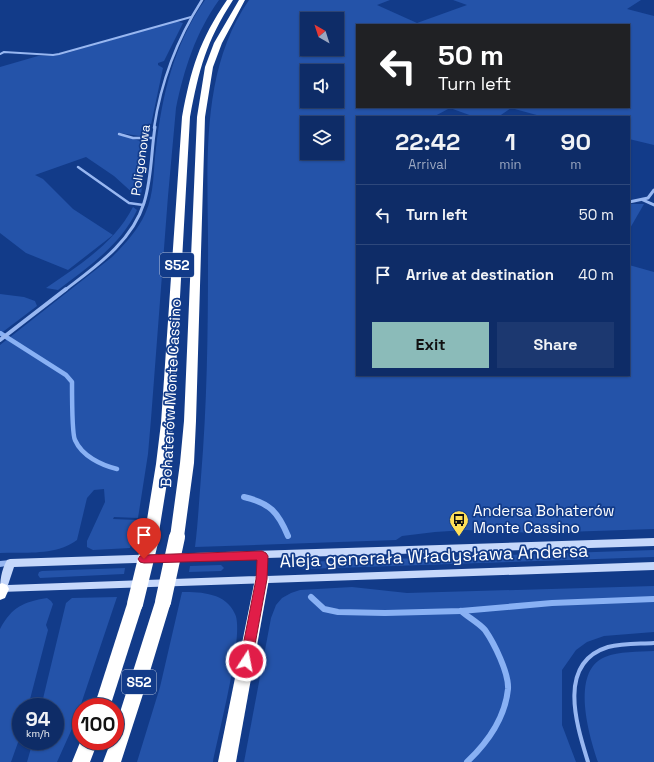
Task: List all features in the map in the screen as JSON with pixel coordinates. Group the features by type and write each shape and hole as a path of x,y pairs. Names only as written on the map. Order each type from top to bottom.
{"highway":[{"name":"Bohaterów Monte Cassino","path":"105,698 135,604 151,538 163,464 167,422 186,117 196,68 216,20 230,0"},
{"name":"Bohaterów Monte Cassino","path":"112,762 136,691 163,602 177,537 187,463 190,421 201,117 211,61 218,43 242,0"},
{"path":"227,762 262,579"},
{"path":"81,762 86,750"}],"main road":[{"name":"Aleja generała Władysława Andersa","path":"10,563 262,556 654,542"},
{"path":"262,556 262,579"},
{"path":"1,591 10,563"},
{"name":"Aleja generała Władysława Andersa","path":"1,591 262,579 654,566"}],"street":[{"name":"Poligonowa","path":"0,340 107,256 124,238 136,222 144,205 147,191 152,138 163,81 175,47 202,0"},
{"path":"630,202 643,200 651,195 654,190"},
{"path":"643,200 654,205"},
{"name":"Aleja generała Władysława Andersa","path":"0,564 10,563"}],"lane":[{"path":"0,54 4,52 53,55 60,54 191,17"},
{"path":"119,134 133,138 152,138"},
{"path":"78,167 129,203 144,205"},
{"path":"588,762 576,719 574,695 582,665 593,653 608,646 654,643"}],"shaded area":[{"path":"205,0 219,0 197,38 187,65 176,108 148,454 138,518 114,517 113,519 137,520 130,548 93,550 87,547 87,541 105,502 104,489 94,490 87,498 77,540 59,549 50,551 0,553 0,345 112,257 139,226 151,198 162,109 166,89 177,52 194,17"},
{"path":"249,0 390,0 377,5 417,23 467,5 453,0 641,0 627,9 654,16 654,145 630,139 630,116 540,116 511,108 630,108 630,24 356,24 356,108 450,108 435,116 356,116 356,376 630,376 630,265 654,272 654,529 534,533 466,530 402,536 396,540 195,547 206,397 208,316 208,161 209,126 213,93 221,60 232,29"},
{"path":"176,21 183,23 164,61 158,63 158,65 163,68 149,134 139,136 120,133 117,134 147,143 141,195 135,195 114,176 86,157 35,175 43,179 73,209 113,235 68,270 26,253 0,233 0,67 38,56 53,56 67,53"},
{"path":"450,108 511,108 499,116 472,116"},
{"path":"630,204 644,204 630,228"},
{"path":"133,207 137,210 130,223 113,245 81,273 58,290 46,288 95,253 106,243 125,220"},
{"path":"0,294 24,297 35,301 37,306 0,334"},
{"path":"654,550 654,557 304,569 298,566 302,562"},
{"path":"221,565 224,568 221,571 189,572 190,566"},
{"path":"125,568 124,574 40,578 38,575 39,572 42,571"},
{"path":"654,586 654,632 604,636 587,642 576,650 562,670 562,725 576,762 244,762 271,618 276,605 282,598 291,593 300,590 352,587 407,593"},
{"path":"182,592 197,592 213,595 226,602 235,614 237,625 234,662 213,762 137,762 160,687"},
{"path":"117,597 83,698 72,698 72,729 64,746 64,698 43,698 66,603 72,598"},
{"path":"47,598 53,604 46,625 48,630 30,698 12,698 12,750 15,750 11,762 0,762 0,629 9,615 19,607 31,601"},
{"path":"654,651 654,762 598,762 590,737 585,705 585,690 588,676 594,664 610,655"},
{"path":"30,750 62,750 57,762 27,762"}],"waterway":[{"path":"0,333 66,375 72,382 74,436 78,446 93,459 117,469"},
{"path":"247,498 244,497 260,502 272,510 281,521 288,536"},
{"path":"311,597 324,609 338,612 385,613 461,611"},
{"path":"461,611 552,603 654,599"},
{"path":"461,611 483,627 489,636 504,667 508,682 506,700 499,720 488,738 467,762"}],"place":[{"name":"Andersa Bohaterów Monte Cassino","path":"459,537"}],"route":[{"path":"144,559 262,556 262,579 246,661"}]}
